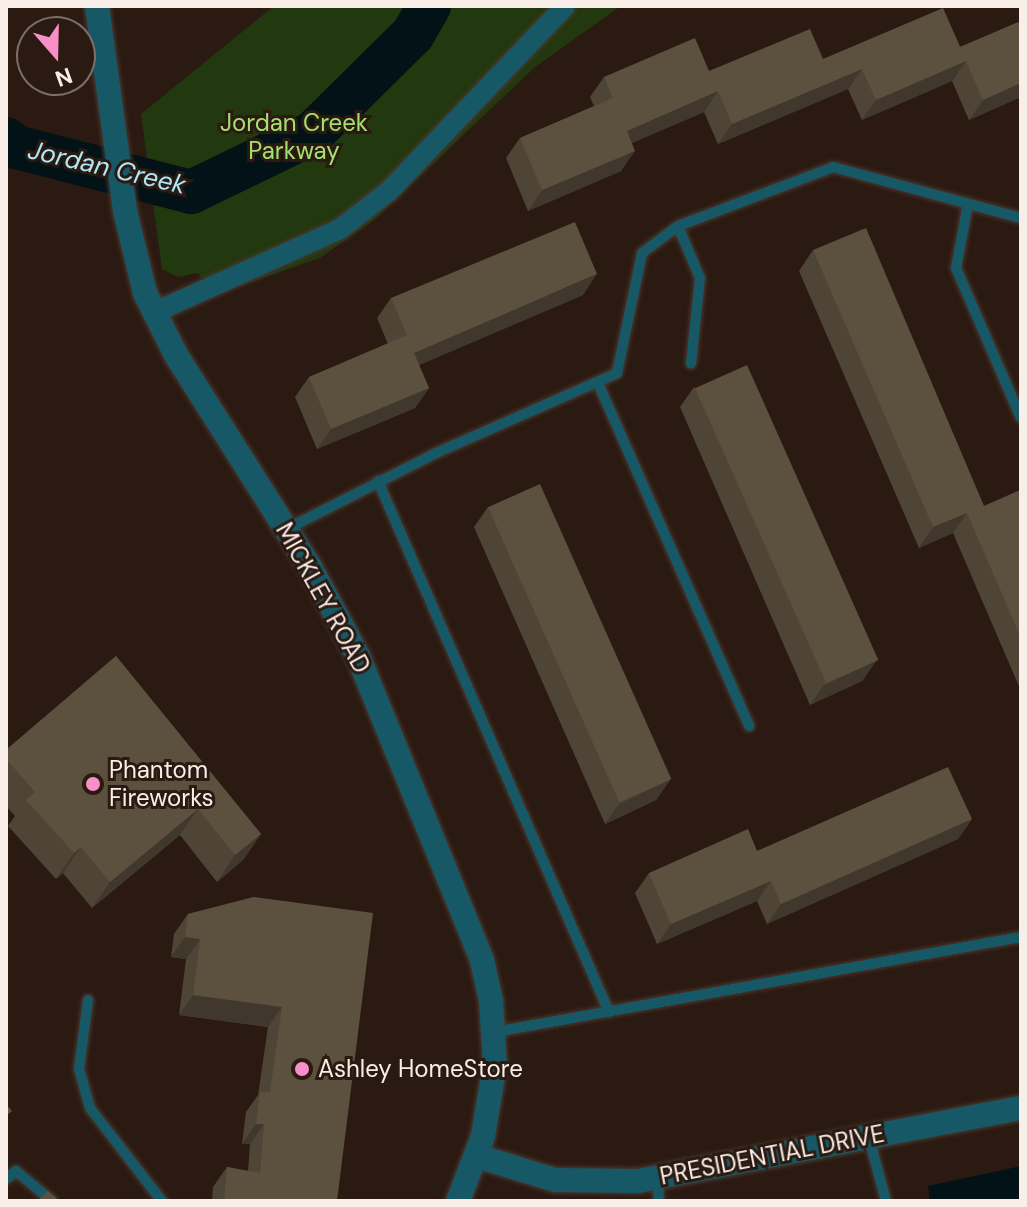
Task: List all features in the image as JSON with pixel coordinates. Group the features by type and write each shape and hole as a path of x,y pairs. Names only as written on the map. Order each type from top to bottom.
{"street":[{"name":"MICKLEY ROAD","path":"97,6 134,258 153,313 286,529 358,656 482,960 495,1032 490,1105 477,1156 458,1201"},
{"path":"153,313 340,229 389,191 565,6"},
{"name":"PRESIDENTIAL DRIVE","path":"477,1156 555,1180 658,1190 868,1136 1021,1108"}],"lane":[{"path":"286,529 378,481 617,373 642,253 678,226 833,167 1021,218"},
{"path":"968,204 956,268 1021,418"},
{"path":"678,226 700,278 691,364"},
{"path":"598,383 749,726"},
{"path":"378,481 609,1012"},
{"path":"495,1032 1021,937"},
{"path":"88,1000 79,1069 90,1108 162,1201"},
{"path":"868,1136 886,1201"},
{"path":"6,1179 16,1171 52,1201"}],"green space":[{"name":"Jordan Creek Parkway","path":"274,6 621,6 535,67 374,220 320,258 212,296 198,273 178,277 162,269 141,114"}],"shaded area":[{"path":"1021,1166 1021,1201 930,1201 928,1186"}],"building":[{"path":"943,8 960,47 1021,21 1021,83 983,100 966,61 876,100 862,69 732,124 718,91 627,131 635,151 542,190 520,138 613,98 604,77 695,38 709,71 810,29 823,59"},
{"path":"575,222 597,274 414,353 429,388 331,429 309,377 407,335 391,298"},
{"path":"866,228 984,506 1021,492 1021,638 967,513 933,527 813,250"},
{"path":"747,365 878,660 826,683 695,388"},
{"path":"540,484 671,779 619,802 488,507"},
{"name":"Phantom Fireworks","path":"116,656 261,834 235,855 198,809 110,882 81,847 74,853 26,800 35,792 6,759 6,750"},
{"path":"948,767 972,819 781,904 771,881 671,924 649,873 748,829 757,851"},
{"name":"Ashley HomeStore","path":"254,897 373,913 337,1201 224,1201 227,1167 260,1173 264,1124 256,1124 260,1092 270,1092 282,1007 193,995 200,939 185,937 188,914"},
{"path":"48,1191 59,1201 37,1201"}],"waterway":[{"name":"Jordan Creek","path":"6,139 16,147 191,192 313,133 413,34 429,6"}],"place":[{"name":"Phantom Fireworks","path":"93,784"},
{"name":"Ashley HomeStore","path":"302,1069"}]}
